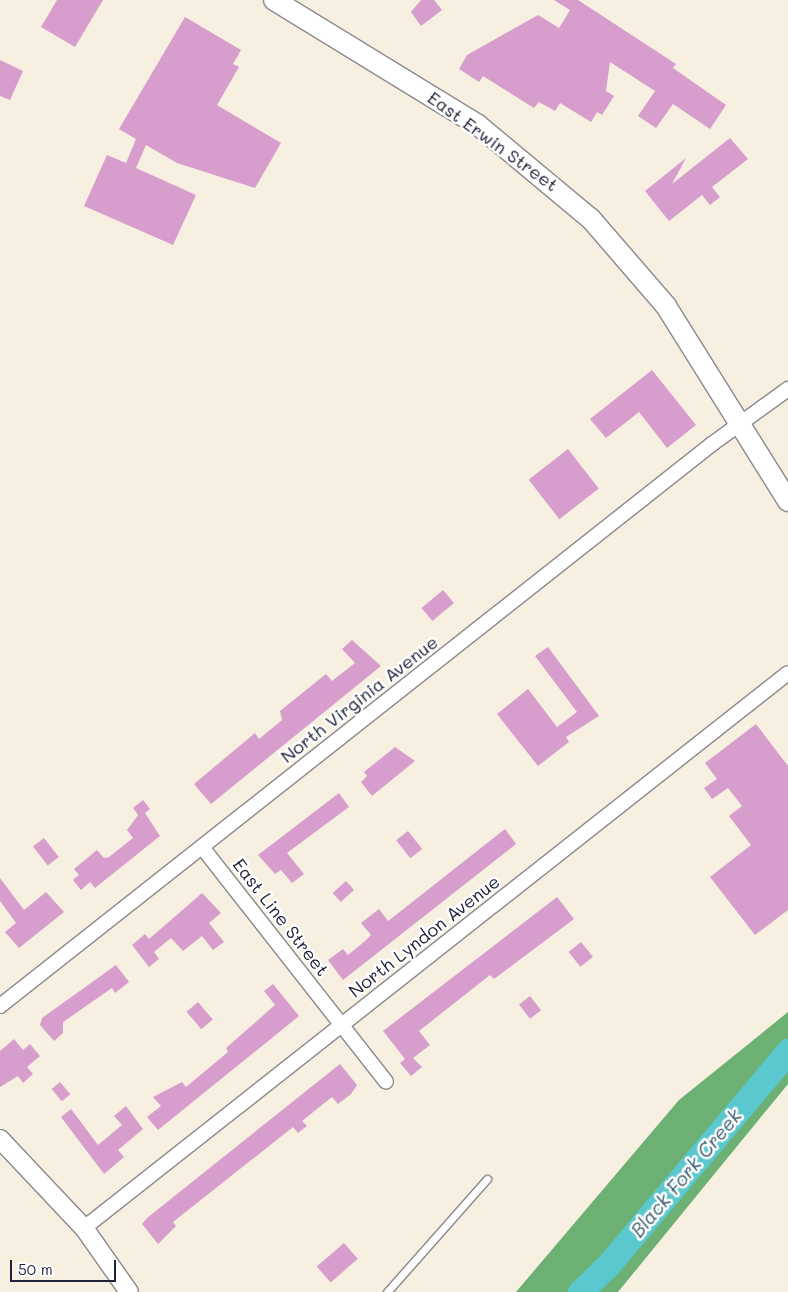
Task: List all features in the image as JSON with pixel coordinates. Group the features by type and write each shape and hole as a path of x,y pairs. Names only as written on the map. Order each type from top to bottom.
{"main road":[{"name":"East Erwin Street","path":"274,0 448,105 562,191 641,274 744,424 788,501"}],"street":[{"name":"North Virginia Avenue","path":"0,1006 712,444 744,424 788,389"},
{"name":"North Lyndon Avenue","path":"84,1228 788,673"},
{"name":"East Line Street","path":"202,847 386,1082"},
{"path":"0,1139 84,1228 129,1292"}],"lane":[{"path":"387,1292 487,1179"}],"green space":[{"path":"788,1012 788,1084 618,1292 516,1292 679,1100"}],"building":[{"path":"57,0 103,0 75,47 41,27"},
{"path":"421,0 434,0 442,10 421,26 411,12"},
{"path":"554,0 578,0 676,64 673,68 726,105 710,129 673,104 656,128 638,116 655,91 610,62 606,91 614,96 602,115 597,112 591,122 560,103 555,111 539,102 534,108 483,76 479,82 459,69 467,55 538,15 559,28 570,10"},
{"path":"185,17 241,50 233,64 239,67 217,105 281,143 255,188 177,163 146,145 136,168 196,195 173,245 84,206 107,155 126,163 136,139 119,129"},
{"path":"0,60 23,71 10,100 0,96"},
{"path":"730,138 748,159 712,187 720,197 710,205 702,195 669,221 645,191 686,158 672,184"},
{"path":"652,370 696,425 667,448 639,412 606,438 590,419"},
{"path":"568,449 599,488 559,519 529,480"},
{"path":"443,590 454,603 432,621 422,608"},
{"path":"352,640 381,666 211,804 194,784 255,733 259,739 282,720 280,711 326,674 332,681 355,663 342,649"},
{"path":"548,647 599,716 566,737 569,742 538,766 497,714 528,689 557,727 577,712 535,656"},
{"path":"756,724 788,766 788,910 755,935 710,877 751,845 729,816 742,806 728,788 712,799 704,788 717,779 705,763"},
{"path":"395,747 415,761 372,796 361,782 367,776 364,772"},
{"path":"339,793 349,807 287,853 304,874 292,883 281,870 275,874 258,855"},
{"path":"143,800 150,809 145,813 160,836 95,888 90,882 81,890 73,880 79,875 74,869 97,850 104,858 109,857 133,838 127,830 138,815 133,808"},
{"path":"505,829 516,844 343,980 328,960 343,949 348,955 371,935 361,923 379,909 388,921"},
{"path":"408,831 422,849 410,858 396,840"},
{"path":"44,838 59,857 48,866 33,847"},
{"path":"0,878 24,910 46,892 64,912 19,948 5,932 16,923 0,901"},
{"path":"346,881 354,890 341,902 333,893"},
{"path":"202,893 221,913 209,923 224,942 213,950 202,936 183,951 171,938 154,952 159,959 149,967 132,945 145,934 149,939"},
{"path":"557,897 574,919 494,979 490,975 419,1031 430,1045 413,1058 422,1067 411,1076 400,1063 405,1059 383,1031"},
{"path":"581,942 593,957 581,967 569,952"},
{"path":"116,965 129,982 115,993 112,988 63,1022 63,1033 54,1041 40,1025 42,1018"},
{"path":"273,984 299,1016 158,1130 147,1117 161,1106 153,1097 182,1082 186,1087 228,1052 226,1048 275,1005 264,991"},
{"path":"530,996 541,1010 530,1019 519,1005"},
{"path":"198,1002 213,1020 201,1029 187,1012"},
{"path":"14,1039 23,1050 30,1044 40,1056 27,1067 33,1074 23,1083 18,1076 0,1087 0,1051"},
{"path":"340,1064 357,1085 351,1094 338,1104 332,1097 302,1121 307,1126 298,1133 293,1127 173,1222 176,1226 158,1244 142,1224 147,1218"},
{"path":"60,1082 70,1094 62,1101 52,1089"},
{"path":"126,1106 143,1129 118,1150 124,1157 104,1174 61,1117 71,1109 98,1145 122,1125 114,1116"},
{"path":"344,1243 358,1259 331,1282 317,1267"}],"waterway":[{"name":"Black Fork Creek","path":"580,1292 608,1265 788,1051"}]}
